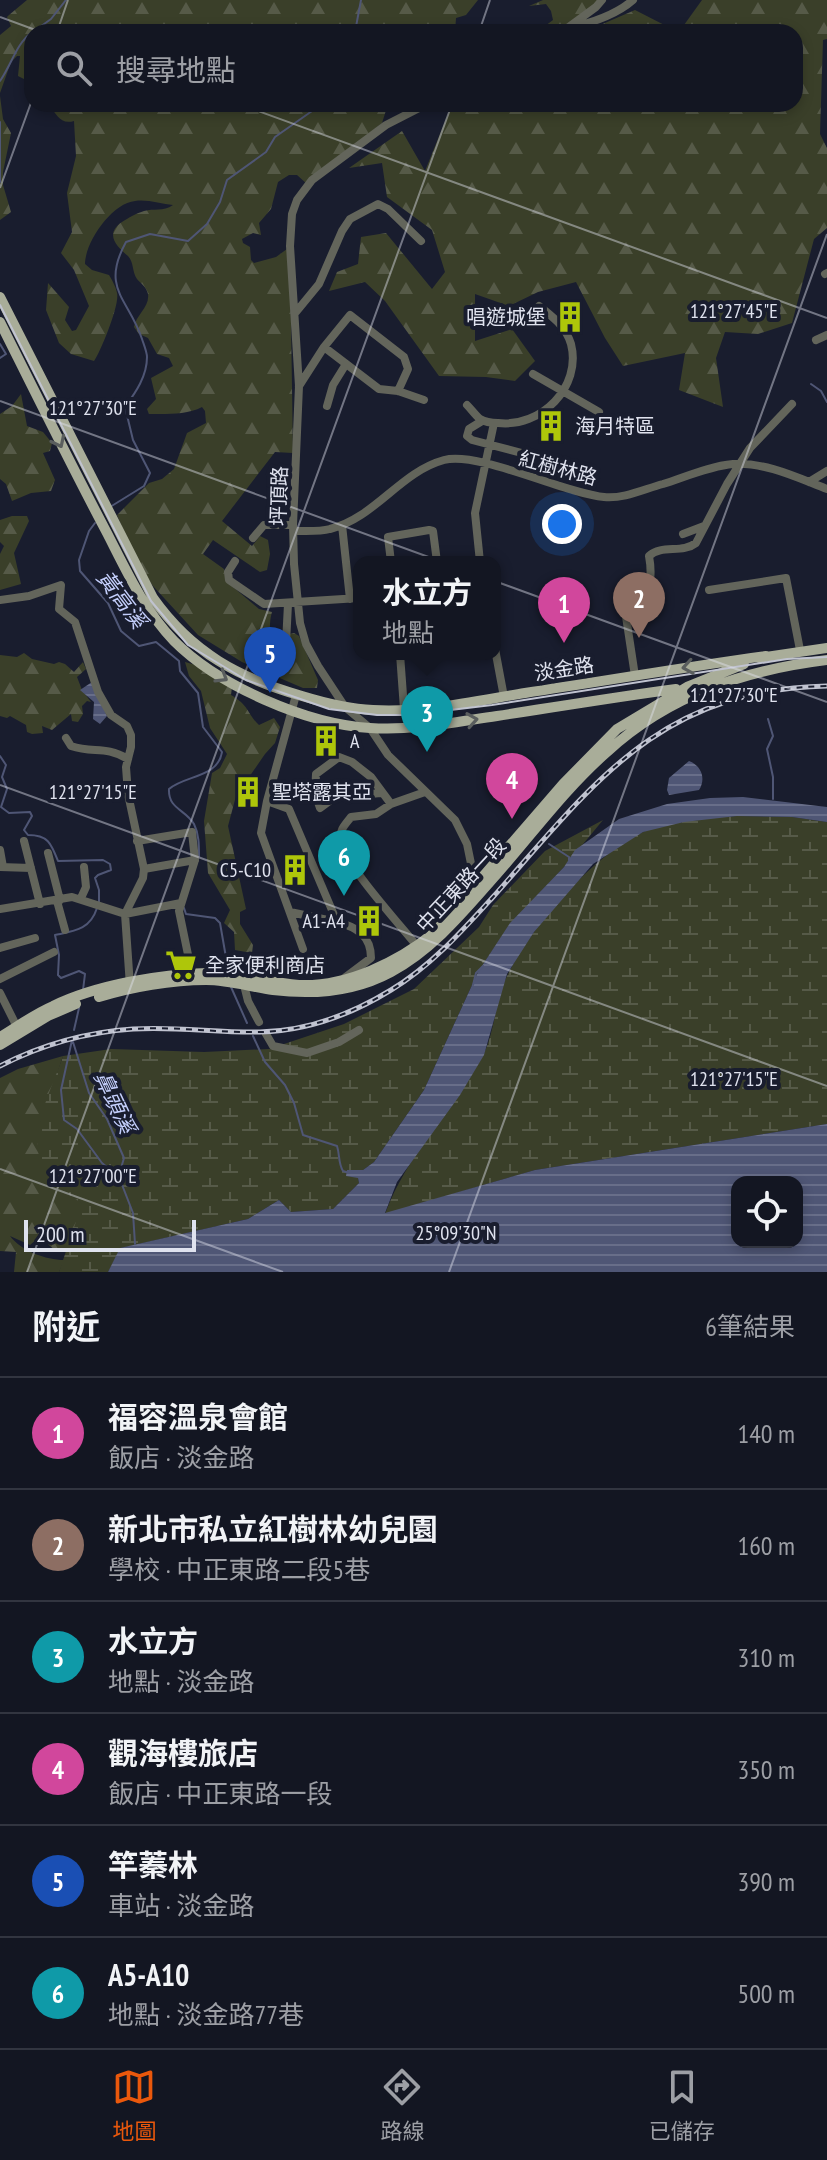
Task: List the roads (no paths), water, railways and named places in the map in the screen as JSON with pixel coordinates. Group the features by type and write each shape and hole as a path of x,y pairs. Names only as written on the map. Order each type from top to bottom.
{"main road":[{"path":"0,297 96,503"},
{"path":"0,322 109,526"},
{"name":"淡金路","path":"109,526 165,616 194,646 243,676 275,689 345,707 404,709 504,697 766,656"},
{"name":"淡金路","path":"109,526 144,601 175,642 230,682 293,710 327,720 370,728 443,725 687,687"},
{"name":"中正東路一段","path":"247,981 319,992 368,982 388,974 422,952 597,748 628,721 687,687 766,656 827,648"},
{"name":"中正東路一段","path":"247,981 299,985 343,979 384,965 434,933 607,752 630,733 684,698 726,681 795,664 827,660"},
{"path":"687,687 726,681"},
{"path":"622,697 634,699 638,704 628,721"},
{"path":"0,1037 54,1005 130,986 192,974 247,981"},
{"path":"130,986 223,977"},
{"path":"0,1045 72,1002"}],"street":[{"path":"573,24 602,0"},
{"path":"589,24 633,0"},
{"name":"坪頂路","path":"411,112 386,125 312,180 297,200 290,226 299,386 293,602 306,644 345,707 370,728 388,755 462,830 478,889"},
{"path":"295,313 319,284 350,219 378,204 388,209 421,241"},
{"path":"467,405 482,421 507,424 537,416 564,392 571,375 571,343 564,328 539,306"},
{"path":"299,386 324,347 350,315 404,357 408,369 398,391"},
{"path":"816,340 827,335"},
{"path":"324,347 379,389 398,391 424,400"},
{"path":"327,406 333,385 346,364"},
{"path":"533,374 599,412"},
{"path":"635,676 625,610 627,605 644,600 648,591 652,572 649,556 655,550 689,548 696,543 750,448 792,404"},
{"path":"482,421 469,429 467,436 472,440 552,461"},
{"path":"479,556 475,513 494,423"},
{"name":"紅樹林路","path":"342,525 424,467 453,458 602,497 615,497 718,467 740,464 778,471 827,489"},
{"path":"809,482 827,471"},
{"path":"253,538 264,525 329,529 342,525 353,592"},
{"path":"683,534 705,526"},
{"path":"390,556 388,537 406,531 433,531 436,556"},
{"path":"235,561 228,572 229,580 264,604 353,598"},
{"path":"709,590 786,578 800,650"},
{"path":"0,600 29,596 61,585 59,609 75,622 98,692 111,715 127,726 131,735 126,767 128,794 144,869 143,878 125,914 130,986"},
{"path":"286,643 293,602"},
{"path":"400,660 404,709"},
{"path":"497,660 504,697"},
{"path":"296,695 261,833 303,949"},
{"path":"66,738 76,748 105,749 128,759"},
{"path":"381,793 335,797 320,808 315,794 316,774 339,757 352,762 381,787 381,793 391,804"},
{"path":"417,946 354,867 340,843 342,828 351,817 376,814 391,804 425,792"},
{"path":"267,801 289,809 337,922"},
{"path":"137,841 192,832 195,860 179,911 192,974"},
{"path":"24,841 40,904"},
{"path":"0,850 2,867 31,868"},
{"path":"48,853 65,930"},
{"path":"144,869 195,860"},
{"path":"81,898 86,887 84,867"},
{"path":"0,909 81,898 125,914 181,903"},
{"path":"290,912 352,926 369,942 371,958 343,979"},
{"path":"0,948 35,938"},
{"path":"0,979 54,952"},
{"path":"247,981 248,1001 259,1022"},
{"path":"0,993 17,1027"},
{"path":"266,1034 273,1046 307,1053 339,1042 359,1030"}],"water":[{"path":"92,682 107,716 100,724 93,719 94,702 80,690"},
{"path":"689,761 702,773 699,790 669,795 669,778"},
{"path":"743,797 827,807 827,822 792,817 737,816 684,822 643,832 593,864 534,932 507,974 484,1055 460,1095 397,1182 385,1213 535,1170 827,1124 827,1272 108,1272 120,1248 248,1219 279,1200 291,1212 333,1209 359,1183 358,1178 346,1176 347,1170 363,1170 374,1162 424,1090 478,972 510,923 564,867 575,850 619,819 667,804"}],"waterway":[{"name":"鼻頭溪","path":"44,24 66,0"},
{"name":"黃高溪","path":"356,24 361,0"},
{"name":"鼻頭溪","path":"0,81 24,41"},
{"name":"黃高溪","path":"110,507 144,486 150,473 133,440 125,407 137,390 147,364 137,325 116,283 119,258 126,242 150,234 188,241 207,224 220,202 227,180 266,152 275,137 311,112"},
{"name":"鼻頭溪","path":"0,122 0,182"},
{"name":"鼻頭溪","path":"0,344 6,354 0,358"},
{"path":"811,384 821,391 827,402"},
{"name":"黃高溪","path":"95,523 79,560 80,571 108,603 121,631 139,646 156,642 179,661 180,671 198,693 203,727 222,752 214,767 169,789 171,801 194,824 199,856"},
{"path":"768,719 773,736 767,749 773,777 773,799"},
{"name":"鼻頭溪","path":"0,756 6,765 2,777 7,789 1,807 9,813 30,812 32,816 24,830 28,835 48,841 58,861 103,860 110,864 111,870 95,878 99,902"},
{"path":"549,844 569,860"},
{"name":"鼻頭溪","path":"83,990 85,974 79,971 61,978 58,975 59,955 55,935 86,925 97,908"},
{"name":"黃高溪","path":"184,908 186,914 215,918 220,923 228,969"},
{"path":"473,985 476,973 483,966"},
{"name":"黃高溪","path":"231,987 247,1023"},
{"name":"鼻頭溪","path":"74,1030 79,1008"},
{"name":"黃高溪","path":"253,1036 265,1062 285,1085 303,1135 337,1146 341,1168 349,1173"},
{"name":"鼻頭溪","path":"72,1040 61,1090 64,1120 77,1129 102,1163 119,1177 133,1213 135,1244"},
{"name":"鼻頭溪","path":"73,1042 89,1093 107,1119 124,1158 119,1175"}],"tram line":[{"path":"0,305 151,601 188,645 246,680 329,709 409,715 787,659 827,657"}],"railway":[{"path":"0,1066 48,1046 99,1033 149,1028 277,1031 311,1025 361,1007 406,981 445,947 565,816 635,750 674,724 718,704 769,691 827,686"}],"place":[{"name":"唱遊城堡","path":"570,317"},
{"name":"海月特區","path":"551,426"},
{"name":"新北市私立紅樹林幼兒園","path":"639,638"},
{"name":"福容溫泉會館","path":"564,643"},
{"name":"竿蓁林","path":"270,693"},
{"name":"A","path":"326,741"},
{"name":"水立方","path":"427,752"},
{"name":"聖塔露其亞","path":"248,792"},
{"name":"觀海樓旅店","path":"512,819"},
{"name":"C5-C10","path":"295,870"},
{"name":"A5-A10","path":"344,896"},
{"name":"A1-A4","path":"369,921"},
{"name":"全家便利商店","path":"181,965"}]}
